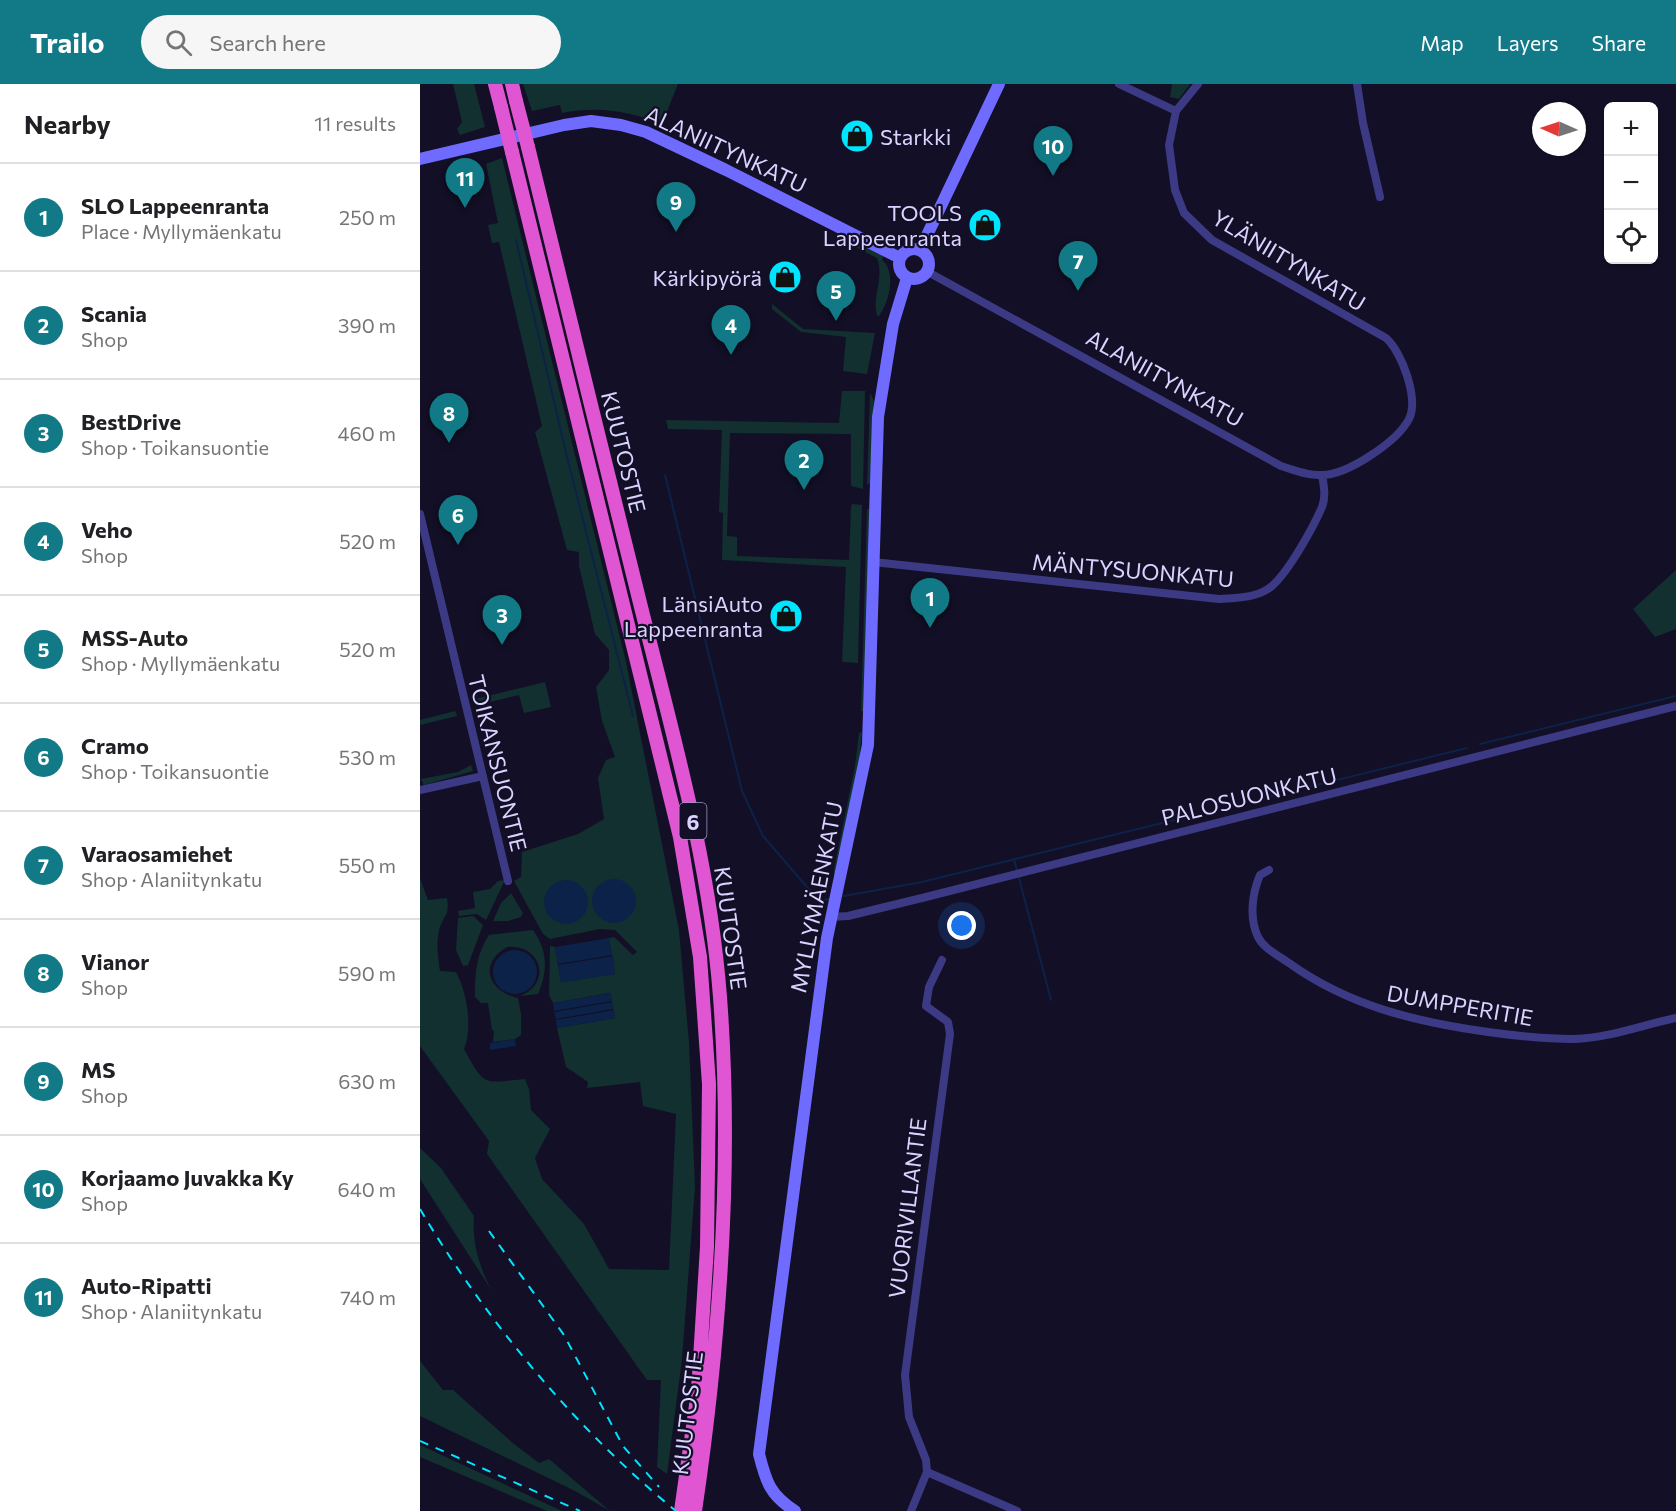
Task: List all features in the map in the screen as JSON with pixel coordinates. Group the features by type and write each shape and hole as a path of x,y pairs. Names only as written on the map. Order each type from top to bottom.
{"highway":[{"name":"KUUTOSTIE","path":"496,87 680,837 700,957 709,1084 707,1247 698,1391 681,1511"},
{"name":"KUUTOSTIE","path":"513,89 682,772 712,925 720,995 724,1078 723,1248 715,1355 695,1511"}],"main road":[{"path":"920,250 999,84"},
{"name":"ALANIITYNKATU","path":"420,159 564,125 591,121 621,125 646,132 706,160 900,258"},
{"path":"909,250 920,250 927,256 930,264 928,272 922,278 907,278 899,266 900,258 909,250"},
{"name":"MYLLYMÄENKATU","path":"795,1511 782,1503 766,1484 759,1454 817,1003 831,917 868,745 878,417 881,383 893,324 907,278"}],"street":[{"path":"1119,84 1176,111"},
{"name":"YLÄNIITYNKATU","path":"1198,84 1176,111 1169,145 1170,169 1184,213 1212,240 1386,338 1400,355 1410,393 1411,412 1408,421 1371,456 1355,465 1322,476"},
{"path":"1357,84 1363,123 1380,197"},
{"name":"ALANIITYNKATU","path":"928,272 1281,466 1322,476"},
{"name":"MÄNTYSUONKATU","path":"873,562 1220,599 1246,598 1272,586 1293,559 1322,506 1325,490 1322,476"},
{"name":"TOIKANSUONTIE","path":"420,514 508,881"},
{"name":"PALOSUONKATU","path":"831,917 848,916 922,898 1676,706"},
{"path":"420,790 483,776"},
{"name":"DUMPPERITIE","path":"1269,870 1260,875 1252,910 1259,939 1266,948 1319,985 1385,1012 1438,1024 1543,1038 1599,1037 1676,1018"},
{"name":"VUORIVILLANTIE","path":"927,1472 926,1460 909,1417 905,1376 922,1226 950,1034 948,1022 926,1006 929,987 942,960"},
{"path":"911,1511 927,1472 1017,1511"}],"green space":[{"path":"453,84 474,84 485,127 460,135 457,129 462,122"},
{"path":"523,84 678,84 662,124 613,111 588,110 562,113 560,105 532,111"},
{"path":"1172,84 1190,84 1179,99 1170,97"},
{"path":"502,158 626,662 679,930 689,1042 695,1187 682,1359 667,1474 657,1467 661,1380 647,1380 487,1154 489,1141 420,1046 420,878 428,900 447,898 447,913 441,926 437,946 440,971 456,972 463,990 468,1010 468,1031 464,1049 476,1070 486,1080 525,1079 529,1089 531,1110 550,1129 535,1158 542,1179 584,1224 609,1269 669,1270 676,1114 643,1106 640,1082 587,1088 588,1082 566,1067 557,1028 615,1018 610,993 553,1003 549,995 550,946 555,947 561,982 615,974 609,938 614,937 633,955 637,952 615,930 600,929 550,939 543,934 514,881 521,877 522,852 578,834 604,819 598,778 606,760 615,757 602,721 596,687 609,670 609,650 595,634 579,566 579,552 567,550 535,432 542,426 499,242 492,243 488,225 498,223 486,164"},
{"path":"849,238 884,255 882,260 889,272 890,288 878,317 876,311 879,274 877,258 847,243"},
{"path":"772,304 803,329 875,333 867,374 843,371 846,337 801,332 772,309"},
{"path":"842,391 865,391 863,489 851,486 851,434 730,433 727,536 737,537 737,556 849,560 851,507 852,504 862,505 858,663 842,662 846,567 722,560 723,513 719,512 722,430 668,429 666,420 839,423"},
{"path":"870,393 874,401 870,483 867,485"},
{"path":"867,509 869,509 865,711 861,711"},
{"path":"1676,570 1676,629 1655,637 1633,609"},
{"path":"545,682 551,707 524,713 519,695 477,705 475,699"},
{"path":"455,711 457,716 420,725 420,720"},
{"path":"862,732 858,773 834,881 834,869 855,766 859,733"},
{"path":"471,765 473,771 424,785 421,779 458,772"},
{"path":"505,880 486,920 477,914 459,916 458,911 475,908 473,892 490,889 498,881"},
{"path":"511,893 523,913 521,917 508,921 493,921 501,903"},
{"path":"473,916 483,925 468,965 463,966 456,950 458,918"},
{"path":"533,930 542,946 545,961 544,977 538,994 520,996 530,990 539,974 539,966 535,958 528,952 519,948 507,947 492,961 490,976 500,989 518,998 521,1014 521,1035 515,1039 493,1042 494,1031 488,1003 481,1003 475,997 476,973 481,950 489,935"},
{"path":"420,1148 441,1168 474,1216 477,1255 492,1291 420,1179"},
{"path":"420,1361 443,1390 453,1390 539,1463 549,1459 610,1511 575,1491 420,1416"},
{"path":"420,1445 562,1511 547,1511 420,1457"}],"water":[{"path":"614,879 622,880 630,885 635,893 635,909 630,917 622,922 614,923 606,922 598,917 593,909 592,901 593,893 598,885 606,880"},
{"path":"566,880 574,881 582,886 587,894 587,910 582,918 574,923 566,924 558,923 550,918 545,910 544,902 545,894 550,886 558,881"},
{"path":"609,938 612,955 558,964 555,947"},
{"path":"515,950 523,951 531,956 536,964 536,980 531,988 523,993 515,994 507,993 499,988 494,980 493,972 494,964 499,956 507,951"},
{"path":"613,956 615,974 561,983 558,965"},
{"path":"611,993 612,1001 554,1011 553,1003"},
{"path":"612,1002 613,1009 556,1019 554,1012"},
{"path":"614,1010 615,1018 557,1028 556,1020"},
{"path":"515,1039 516,1046 490,1050 490,1043"}],"waterway":[{"path":"516,240 568,461 633,716"},
{"path":"665,475 742,791 763,836 819,901 829,899"},
{"path":"1480,744 1676,696"},
{"path":"844,896 922,882 1467,748"},
{"path":"1014,859 1051,1000"}],"railway":[{"path":"420,1209 473,1291 535,1371 603,1445 676,1511"},
{"path":"489,1231 564,1335 623,1446 659,1487"},
{"path":"420,1441 580,1511"}],"place":[{"name":"Starkki","path":"857,136"},
{"name":"Korjaamo Juvakka Ky","path":"1053,176"},
{"name":"Auto-Ripatti","path":"465,208"},
{"name":"TOOLS Lappeenranta","path":"985,225"},
{"name":"MS","path":"676,232"},
{"name":"Kärkipyörä","path":"785,277"},
{"name":"Varaosamiehet","path":"1078,291"},
{"name":"MSS-Auto","path":"836,321"},
{"name":"Veho","path":"731,355"},
{"name":"Vianor","path":"449,443"},
{"name":"Scania","path":"804,490"},
{"name":"Cramo","path":"458,545"},
{"name":"LänsiAuto Lappeenranta","path":"786,616"},
{"name":"SLO Lappeenranta","path":"930,628"},
{"name":"BestDrive","path":"502,645"}]}
